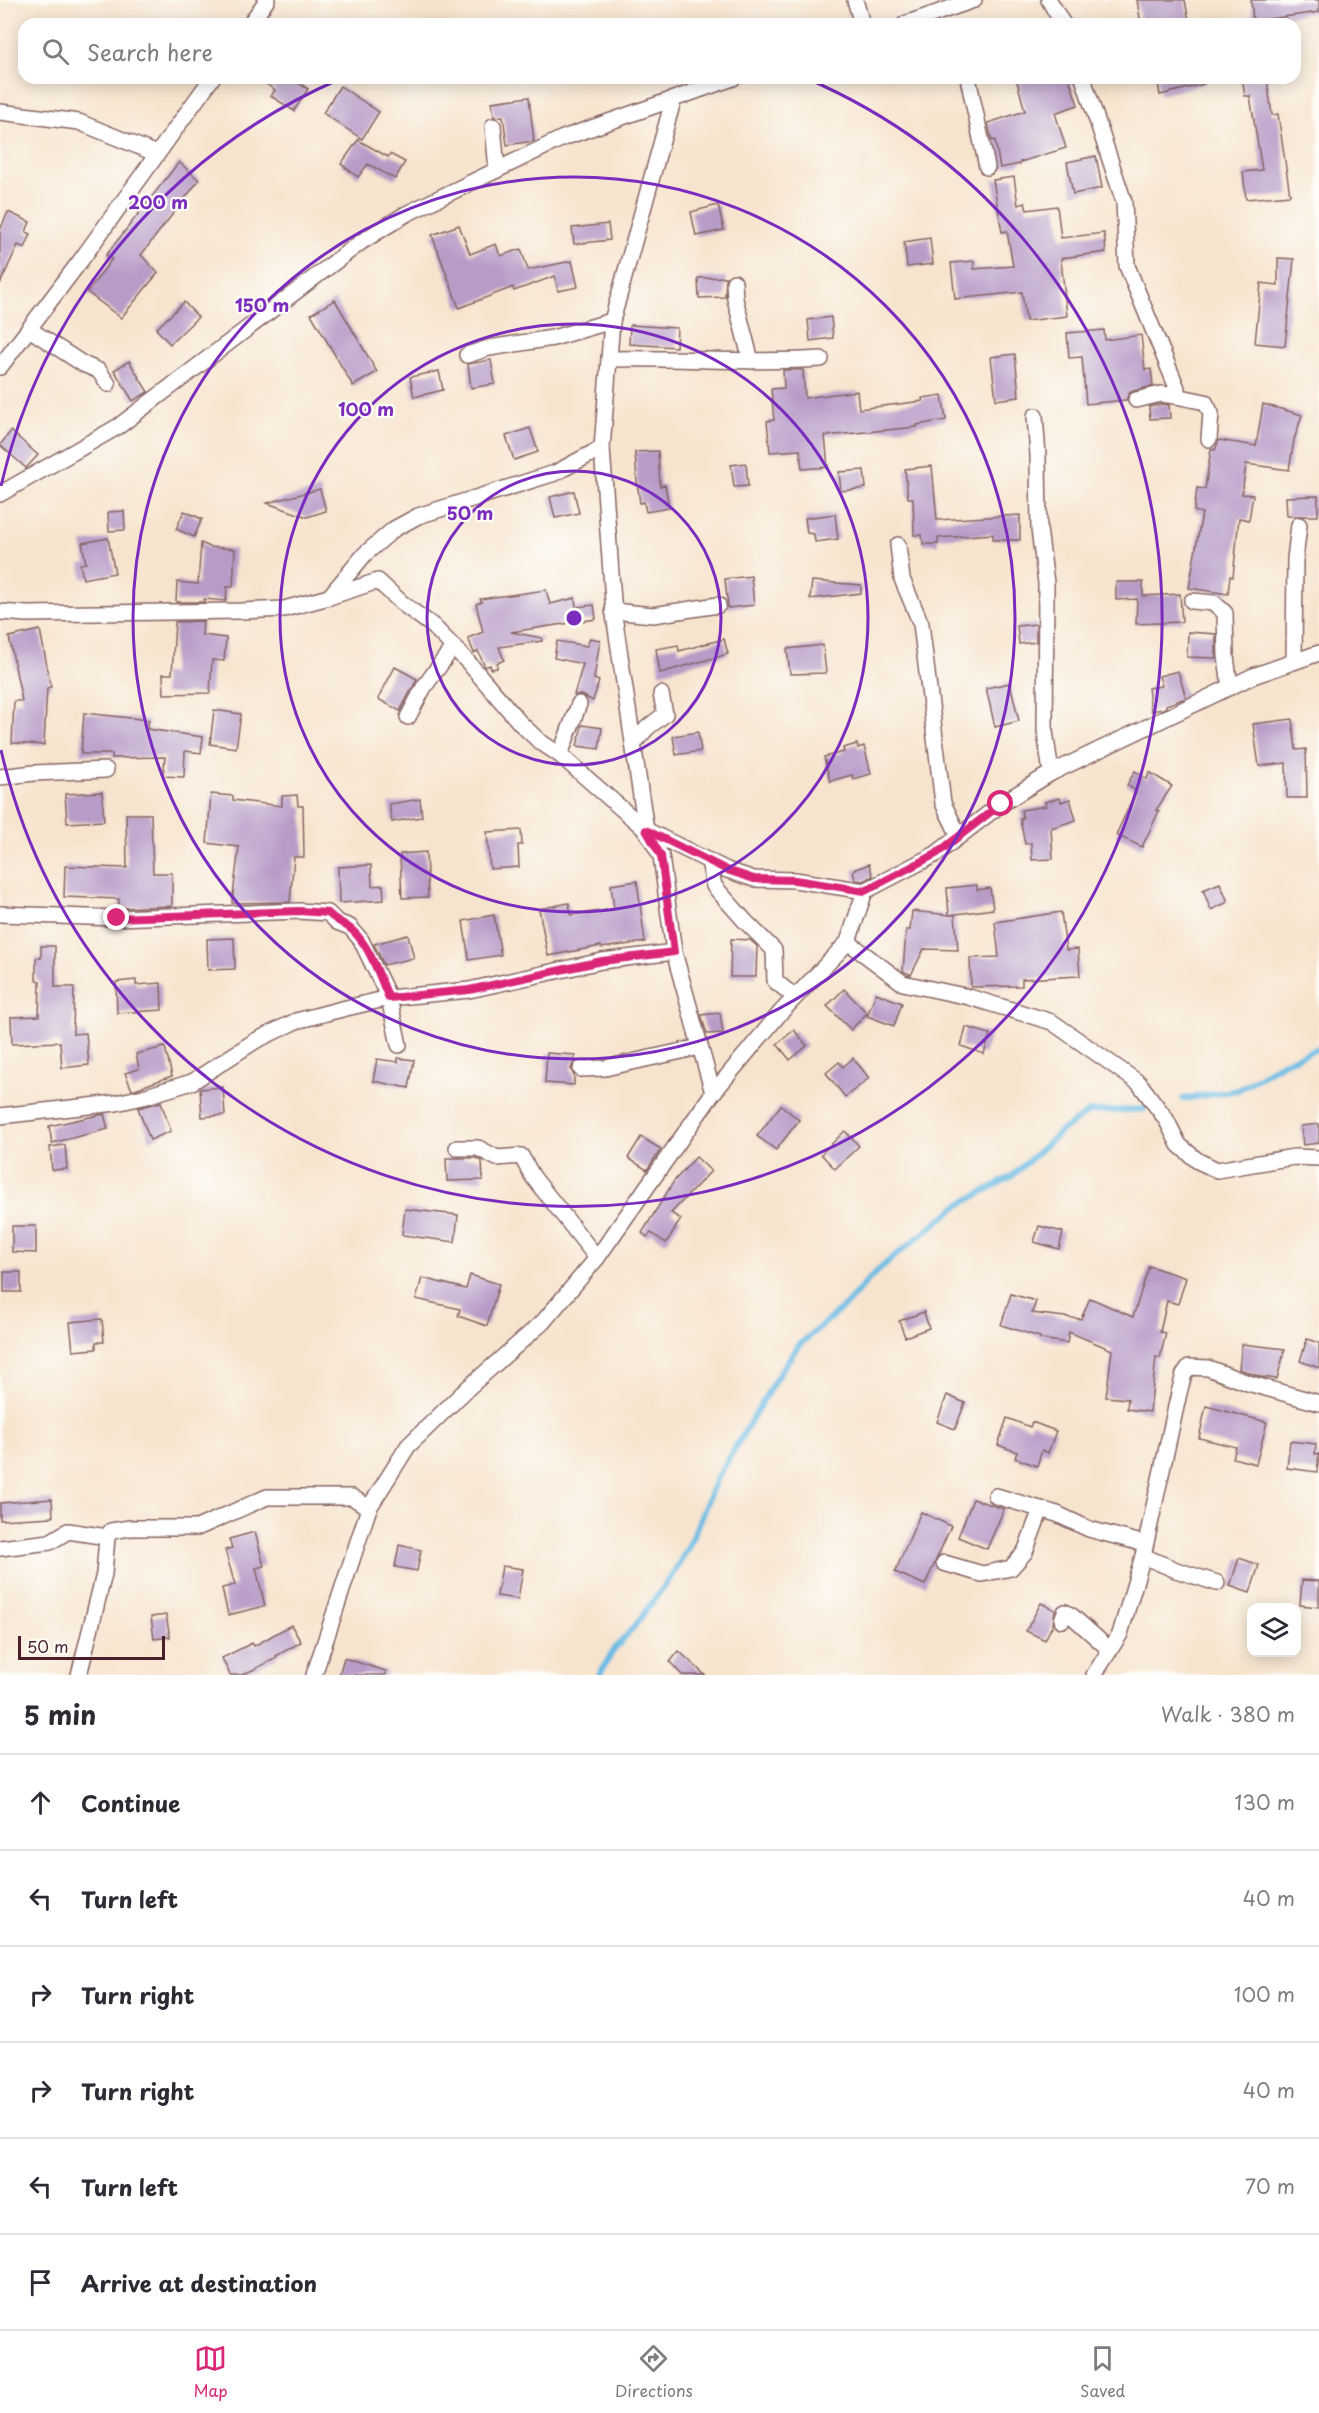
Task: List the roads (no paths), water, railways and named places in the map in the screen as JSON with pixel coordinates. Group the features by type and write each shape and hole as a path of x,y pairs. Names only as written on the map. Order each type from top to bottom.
{"street":[{"path":"254,18 267,0"},
{"path":"855,0 860,18"},
{"path":"949,17 974,0"},
{"path":"1049,0 1060,18"},
{"path":"0,367 208,84"},
{"path":"0,494 119,426 361,242 406,214 563,138 718,84"},
{"path":"969,84 987,167"},
{"path":"1085,84 1124,202 1127,266 1177,388 1176,396"},
{"path":"673,101 612,321 603,448 614,611 646,830 661,856 674,952 713,1093"},
{"path":"0,112 79,122 157,154"},
{"path":"493,126 497,170"},
{"path":"734,282 735,299 751,361"},
{"path":"467,355 489,348 553,338 612,321"},
{"path":"29,329 83,364 99,371 108,384"},
{"path":"609,358 671,357 751,361 821,359"},
{"path":"1136,400 1161,394 1205,402 1211,413 1209,439"},
{"path":"1035,416 1039,529 1046,583 1045,730 1051,773"},
{"path":"329,597 365,554 394,529 418,516 555,473 603,448"},
{"path":"1294,661 1295,560 1299,525"},
{"path":"898,545 902,579 921,624 943,803 959,836"},
{"path":"0,612 27,614 284,609 378,581 403,604 433,626 539,741 560,755 646,830 709,861 754,879 795,880 865,891 936,854 1001,804 1051,773 1230,687 1319,653"},
{"path":"1192,601 1214,603 1225,613 1226,656 1230,687"},
{"path":"614,611 653,615 718,605"},
{"path":"408,717 424,687 453,647"},
{"path":"633,744 647,728 665,714 661,694"},
{"path":"560,755 579,704"},
{"path":"0,777 106,770"},
{"path":"709,861 714,886 744,921 774,950 775,981 795,998"},
{"path":"314,1675 369,1508 408,1446 469,1387 543,1322 597,1258 713,1093 795,998 848,942 865,891"},
{"path":"0,914 117,918 299,911 328,913 337,922 350,927 361,940 389,998 399,1045"},
{"path":"848,942 903,983 969,997 1052,1022 1139,1083 1166,1119 1179,1145 1198,1161 1217,1170 1294,1157 1319,1158"},
{"path":"0,1116 116,1103 143,1097 192,1082 255,1041 296,1021 389,998 469,990 602,961 674,952"},
{"path":"581,1069 604,1068 700,1047"},
{"path":"457,1148 478,1148 496,1158 520,1156 532,1177 597,1258"},
{"path":"1094,1675 1120,1634 1144,1550 1184,1374 1190,1367 1208,1368 1248,1383 1319,1403"},
{"path":"996,1496 1057,1514 1144,1550 1176,1570 1217,1583"},
{"path":"80,1675 104,1574 107,1537 111,1531 130,1528 197,1528 267,1497 352,1497 369,1508"},
{"path":"944,1563 982,1574 1011,1568 1025,1552 1041,1509"},
{"path":"0,1548 50,1542 68,1531 107,1537"},
{"path":"1062,1620 1065,1612 1072,1616 1110,1650"}],"waterway":[{"path":"1183,1099 1238,1090 1282,1063 1319,1048"},
{"path":"599,1675 613,1651 671,1577 689,1546 715,1482 781,1370 799,1345 848,1303 891,1259 959,1205 1012,1176 1061,1131 1089,1112 1144,1109"}]}
